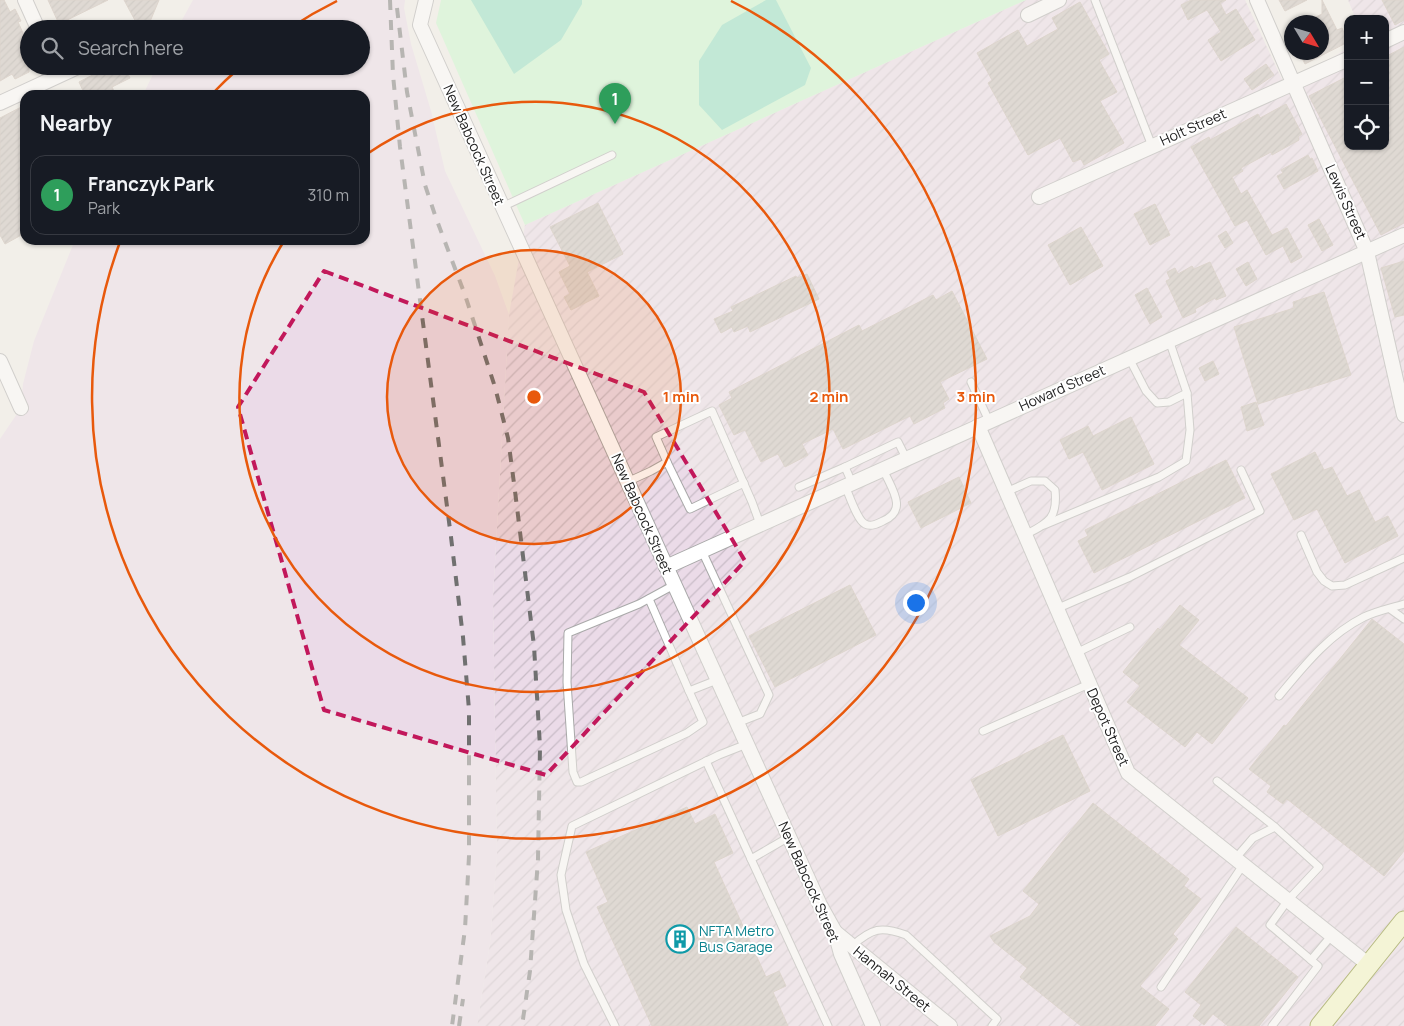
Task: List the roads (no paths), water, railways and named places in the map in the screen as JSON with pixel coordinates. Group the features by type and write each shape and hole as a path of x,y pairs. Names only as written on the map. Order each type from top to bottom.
{"main road":[{"path":"1320,1026 1402,927"}],"street":[{"path":"25,0 34,20"},
{"name":"New Babcock Street","path":"426,0 420,25 717,680 820,905 835,932 841,954 869,1024"},
{"path":"1028,15 1059,0"},
{"name":"Lewis Street","path":"1257,0 1367,252 1404,415"},
{"path":"1389,39 1404,32"},
{"name":"Holt Street","path":"1039,197 1346,60"},
{"path":"23,90 50,75"},
{"path":"0,103 20,92"},
{"name":"Howard Street","path":"666,567 1404,235"},
{"path":"0,361 21,408"},
{"name":"Depot Street","path":"984,423 1006,492 1128,773 1369,965"},
{"name":"Hannah Street","path":"835,932 950,1026"}],"lane":[{"path":"1094,0 1152,146"},
{"path":"502,207 612,155"},
{"path":"1024,535 1159,477 1186,461 1190,430 1187,394 1169,340"},
{"path":"1129,358 1146,391 1157,403 1169,402 1187,394"},
{"path":"971,382 984,423"},
{"path":"744,483 690,509 656,437 712,411 744,483 760,524"},
{"path":"799,487 898,442 906,458"},
{"path":"627,482 667,462"},
{"path":"845,467 848,484 860,520 865,524 874,525 892,517 897,511 897,502 883,469"},
{"path":"1056,610 1130,577 1260,511 1241,470"},
{"path":"1006,492 1030,481 1045,481 1054,490 1056,504 1052,519 1044,525"},
{"path":"1301,535 1317,572 1324,581 1332,586 1345,585 1404,558"},
{"path":"702,551 770,695 760,714 737,723"},
{"path":"649,599 703,722 687,733 582,782 577,782 573,772 567,682 568,633 649,599 674,585"},
{"path":"1280,696 1310,659 1344,629 1365,616 1404,604"},
{"path":"1390,609 1404,619"},
{"path":"1075,653 1130,627"},
{"path":"689,691 717,680"},
{"path":"983,731 1089,684"},
{"path":"615,1026 584,964 566,910 561,875 572,826 706,761 747,744"},
{"path":"706,761 828,1026"},
{"path":"1217,781 1275,827 1319,867 1288,900 1270,925 1318,966 1272,1026"},
{"path":"1161,987 1253,838 1275,827"},
{"path":"751,859 789,837"},
{"path":"852,946 875,930 889,929 906,935 997,1019 992,1026"},
{"path":"1311,960 1332,936"}],"railway":[{"path":"390,0 393,75 400,147 451,537 463,637 469,710 469,856 465,929 452,1026"},
{"path":"397,8 407,92 425,185 465,295 495,387 508,438 515,491 534,646 540,747 538,859 530,971 522,1026"},
{"path":"459,1026 463,999"}],"place":[{"name":"Franczyk Park","path":"615,124"},
{"name":"NFTA Metro Bus Garage","path":"680,939"}]}
